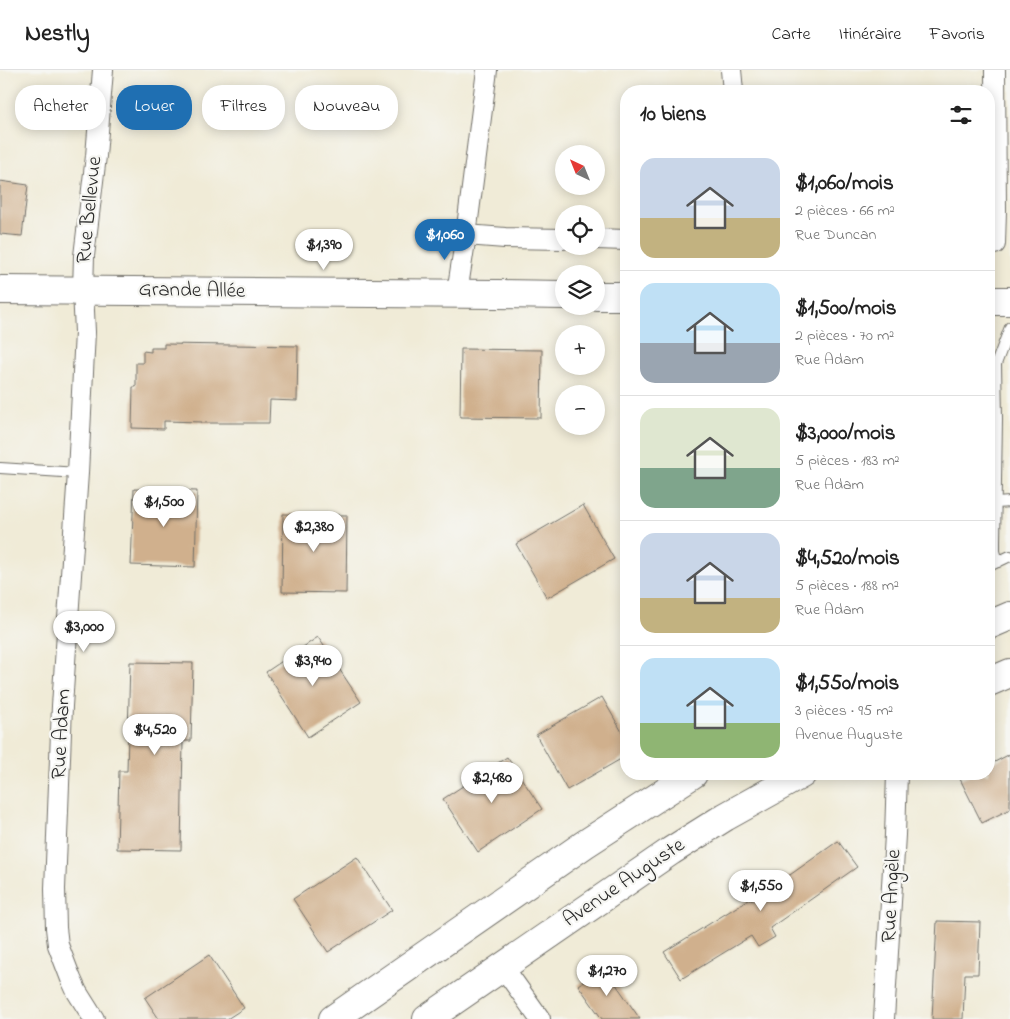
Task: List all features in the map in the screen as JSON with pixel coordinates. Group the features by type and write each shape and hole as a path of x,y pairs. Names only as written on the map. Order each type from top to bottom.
{"main road":[{"name":"Grande Allée","path":"0,290 555,295"},
{"path":"605,296 620,296"},
{"path":"995,301 1010,301"},
{"path":"995,622 1010,616"},
{"path":"995,679 1010,673"},
{"path":"333,1019 586,844 684,780"},
{"name":"Avenue Auguste","path":"427,1019 698,834 792,780"}],"street":[{"name":"Rue Bellevue","path":"83,290 84,256 96,156 103,70"},
{"path":"457,293 488,70"},
{"path":"731,70 732,85"},
{"path":"995,70 998,244"},
{"path":"466,235 555,239"},
{"path":"605,239 620,240"},
{"name":"Rue Adam","path":"83,290 85,332 78,473 62,706 56,872 56,928 58,945 71,979 94,1019"},
{"name":"Rue Angèle","path":"884,1019 897,780"},
{"path":"503,967 540,1019"}],"lane":[{"path":"995,358 1010,327"},
{"path":"995,397 997,419 995,551"},
{"path":"0,468 78,473"},
{"path":"996,503 1010,502"},
{"path":"995,563 1010,556"}],"building":[{"path":"0,181 28,185 22,236 0,234"},
{"path":"164,344 298,346 297,401 270,400 269,423 164,421 164,429 132,428 133,387 136,387 136,363 143,363 143,351 151,352 151,348 164,348"},
{"path":"461,349 542,350 541,418 460,417"},
{"path":"134,489 197,491 195,567 131,565"},
{"path":"583,505 614,559 547,598 516,544"},
{"path":"283,514 347,515 346,593 282,592"},
{"path":"318,637 361,702 308,737 266,672"},
{"path":"130,662 193,663 191,741 183,741 181,850 117,849 119,771 127,771"},
{"path":"602,697 620,728 620,759 567,790 536,735"},
{"path":"1010,754 1010,809 982,823 960,780 995,780 995,762"},
{"path":"507,757 542,809 478,852 443,799"},
{"path":"838,841 857,867 770,928 775,937 758,947 751,936 681,979 664,952 751,898 753,901"},
{"path":"357,857 392,910 328,952 293,899"},
{"path":"937,921 980,922 978,974 965,974 963,1019 932,1019"},
{"path":"209,955 244,1008 227,1019 159,1019 145,998"},
{"path":"604,967 640,1019 602,1019 578,985"}]}
